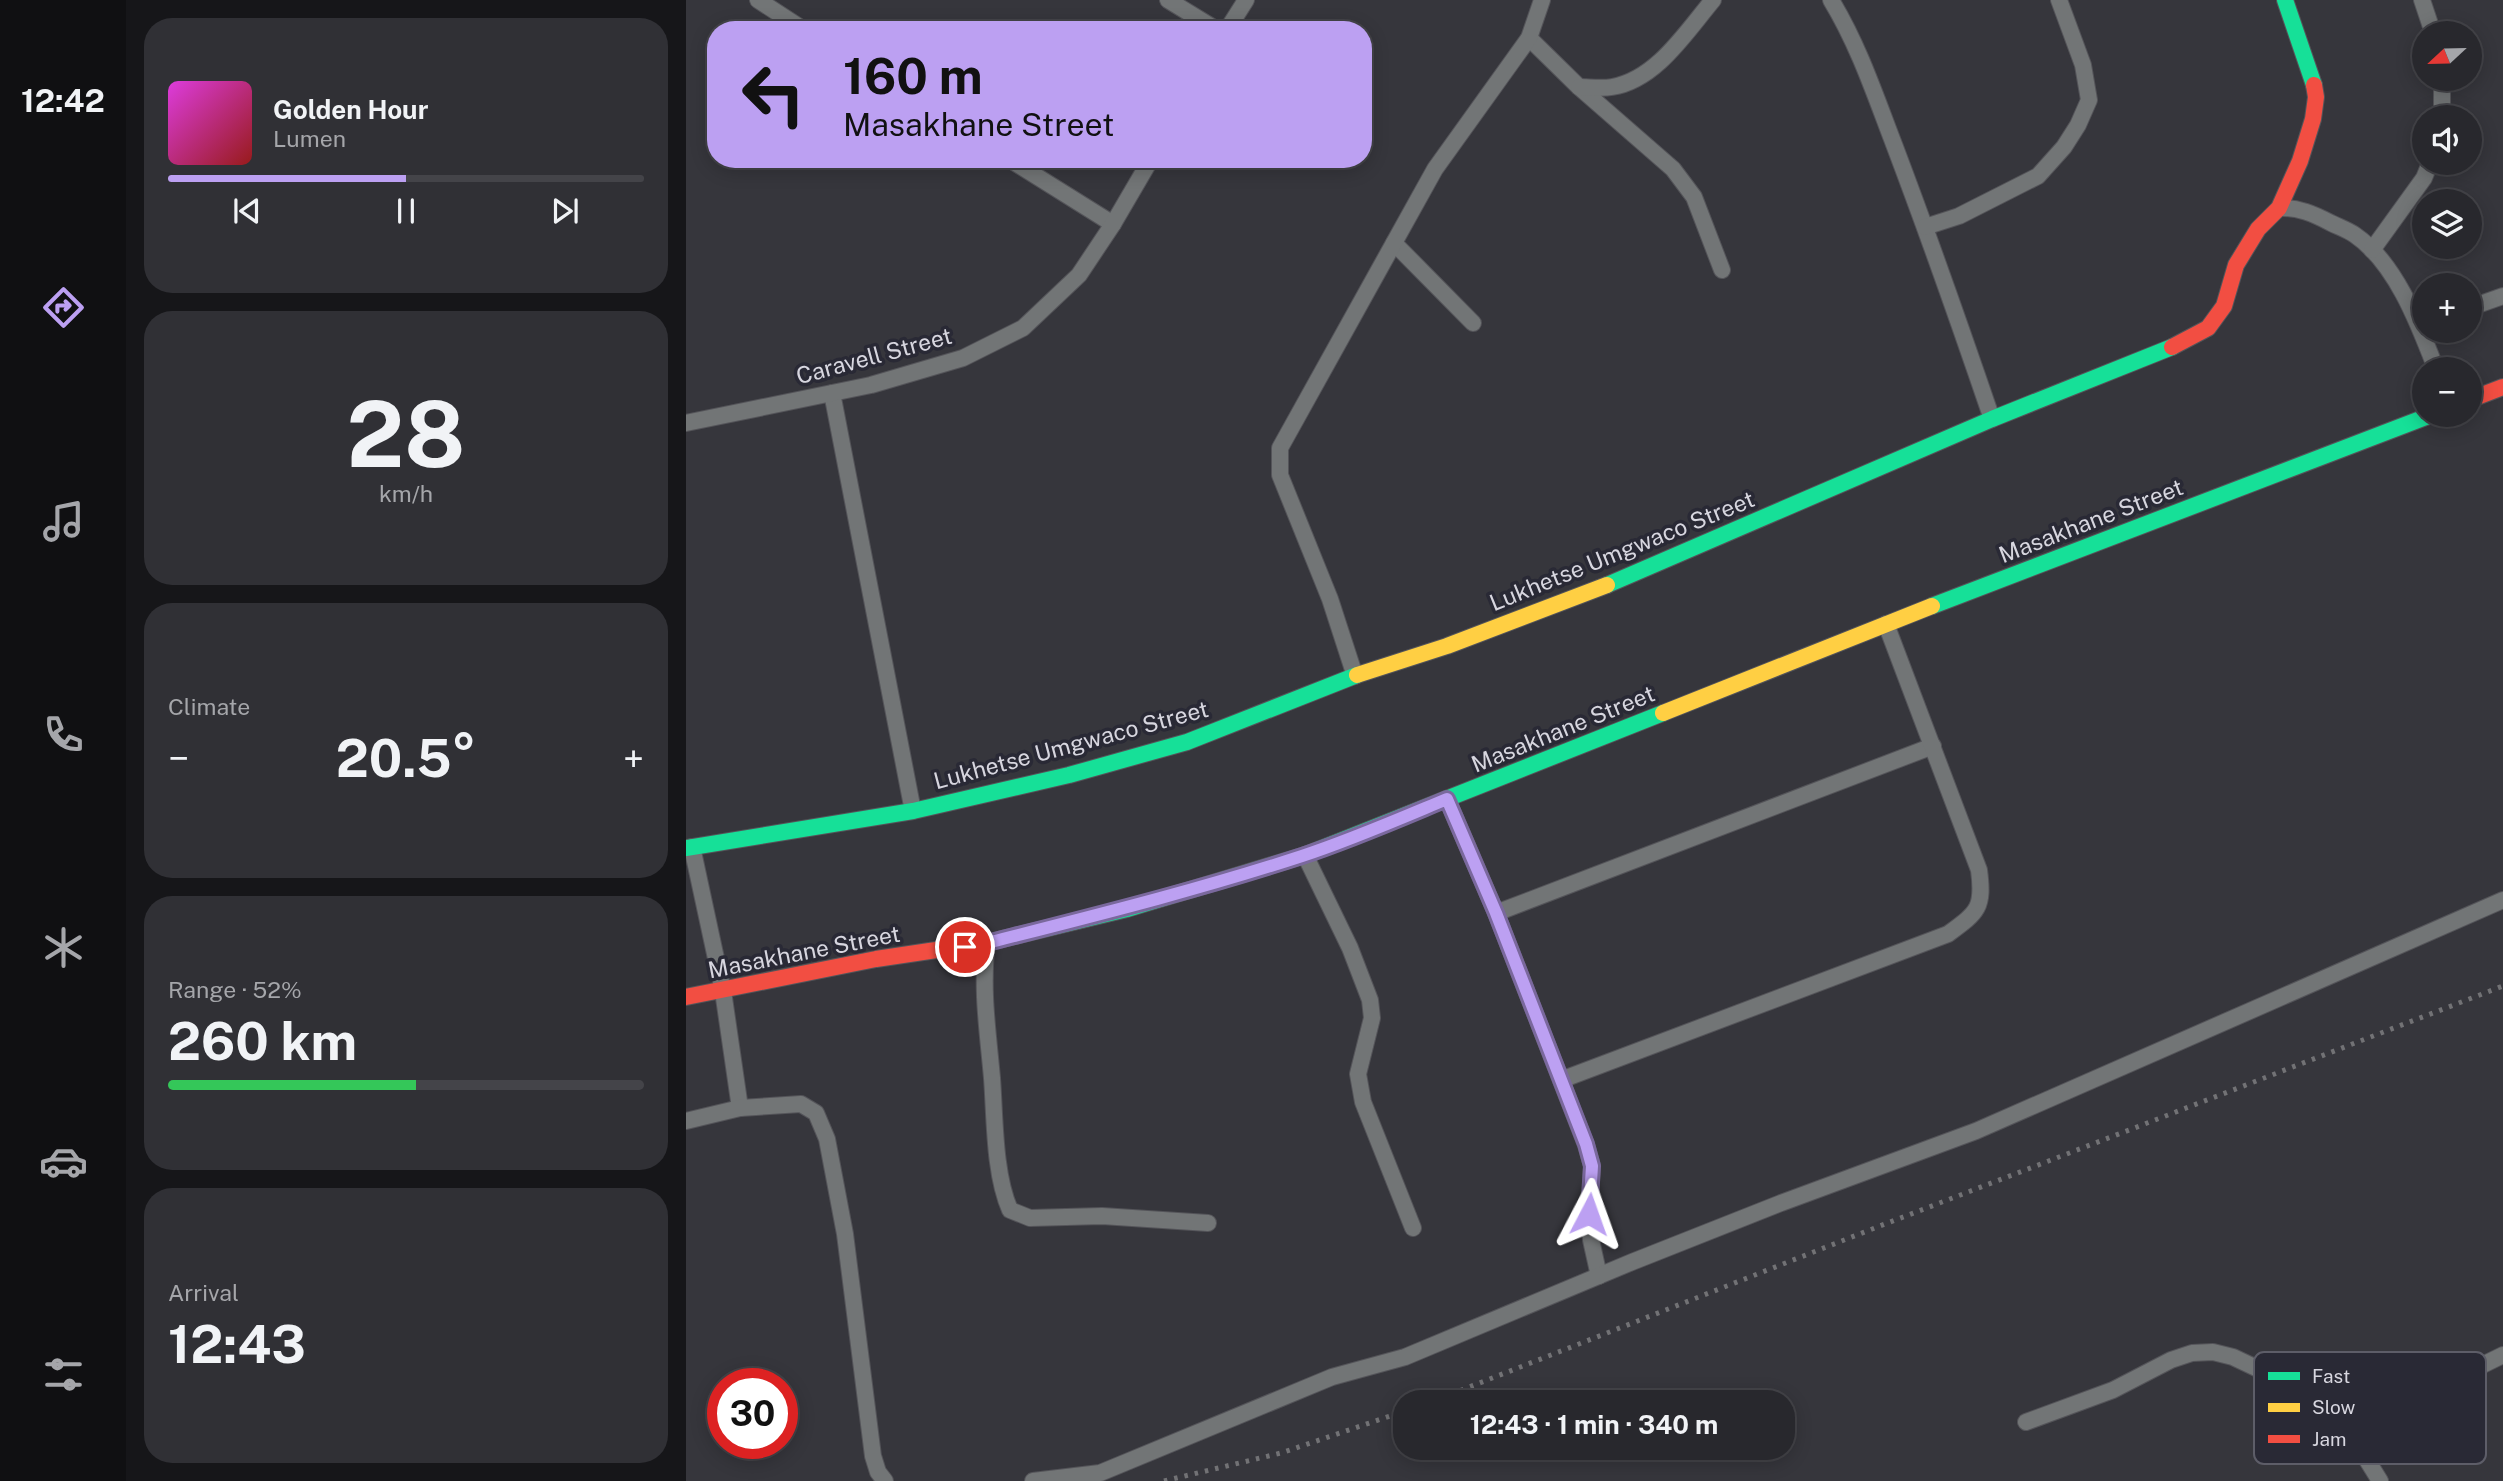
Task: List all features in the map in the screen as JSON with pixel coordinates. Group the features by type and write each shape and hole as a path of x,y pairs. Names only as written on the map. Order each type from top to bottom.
{"street":[{"path":"758,0 790,21"},
{"path":"1168,0 1202,21"},
{"path":"1233,21 1246,0"},
{"path":"1355,676 1330,599 1280,475 1280,448 1436,169 1530,38 1542,0"},
{"path":"1579,86 1610,88 1628,83 1646,72 1659,62 1713,0"},
{"path":"1831,0 1843,20 1871,85 1925,227 1992,419"},
{"path":"1925,227 1959,216 2038,176 2064,147 2078,125 2089,100 2082,65 2059,0"},
{"name":"Lukhetse Umgwaco Street","path":"689,847 913,811 1069,775 1187,741 1647,569 1992,419 2161,353 2208,328 2224,306 2236,265 2258,229 2279,208 2300,161 2313,119 2316,97 2311,72 2285,0"},
{"path":"2422,0 2429,21"},
{"path":"1530,38 1579,86 1673,169 1694,197 1721,271"},
{"path":"1023,168 1113,224"},
{"name":"Caravell Street","path":"686,423 871,385 963,358 1023,328 1079,275 1146,168"},
{"path":"2372,250 2425,175"},
{"path":"2279,208 2292,207 2315,215 2355,235 2389,270 2412,307"},
{"path":"1394,243 1474,323"},
{"path":"2482,303 2503,296"},
{"path":"2482,395 2503,387"},
{"path":"832,393 913,811"},
{"name":"Masakhane Street","path":"686,997 876,960 987,943 1126,908 1305,855 1886,624 2412,422"},
{"path":"1561,1080 1948,934 1973,916 1982,894 1979,870 1886,624"},
{"path":"1496,913 1933,746"},
{"path":"1447,799 1496,913 1586,1144 1592,1166 1589,1214 1591,1240 1599,1276"},
{"path":"689,847 723,991 740,1108"},
{"path":"1305,855 1350,948 1370,1000 1372,1018 1359,1074 1363,1102 1413,1228"},
{"path":"1033,1481 1100,1472 1332,1377 1405,1357 1781,1203 1976,1131 2503,900"},
{"path":"987,943 985,994 995,1115 1002,1191 1010,1210 1030,1218 1102,1216 1208,1223"},
{"path":"686,1121 740,1108 801,1104 817,1113 827,1139 845,1234 873,1456 878,1472 885,1481"},
{"path":"2026,1422 2113,1390 2171,1360 2192,1353 2213,1352 2233,1357 2254,1367"},
{"path":"2486,1362 2503,1354"},
{"path":"2370,1464 2380,1481"}],"railway":[{"path":"1462,1390 2503,986"},
{"path":"1164,1481 1281,1453 1393,1415"}],"traffic: fast":[{"path":"2285,0 2314,85"},
{"path":"1607,585 1992,419 2172,347"},
{"path":"1932,606 2412,422"},
{"path":"686,848 913,811 1069,775 1187,742 1357,675"},
{"path":"990,942 1127,909 1305,855 1663,713"}],"traffic: slow":[{"path":"1357,675 1447,646 1607,585"},
{"path":"1663,713 1932,606"}],"traffic: jam":[{"path":"2172,347 2208,328 2224,306 2236,265 2258,229 2279,208 2300,161 2313,119 2316,97 2314,85"},
{"path":"2482,395 2503,387"},
{"path":"686,997 876,959 990,942"}],"route":[{"path":"965,947 1126,908 1238,876 1305,855 1447,799 1496,913 1586,1144 1592,1166 1589,1214"}]}
